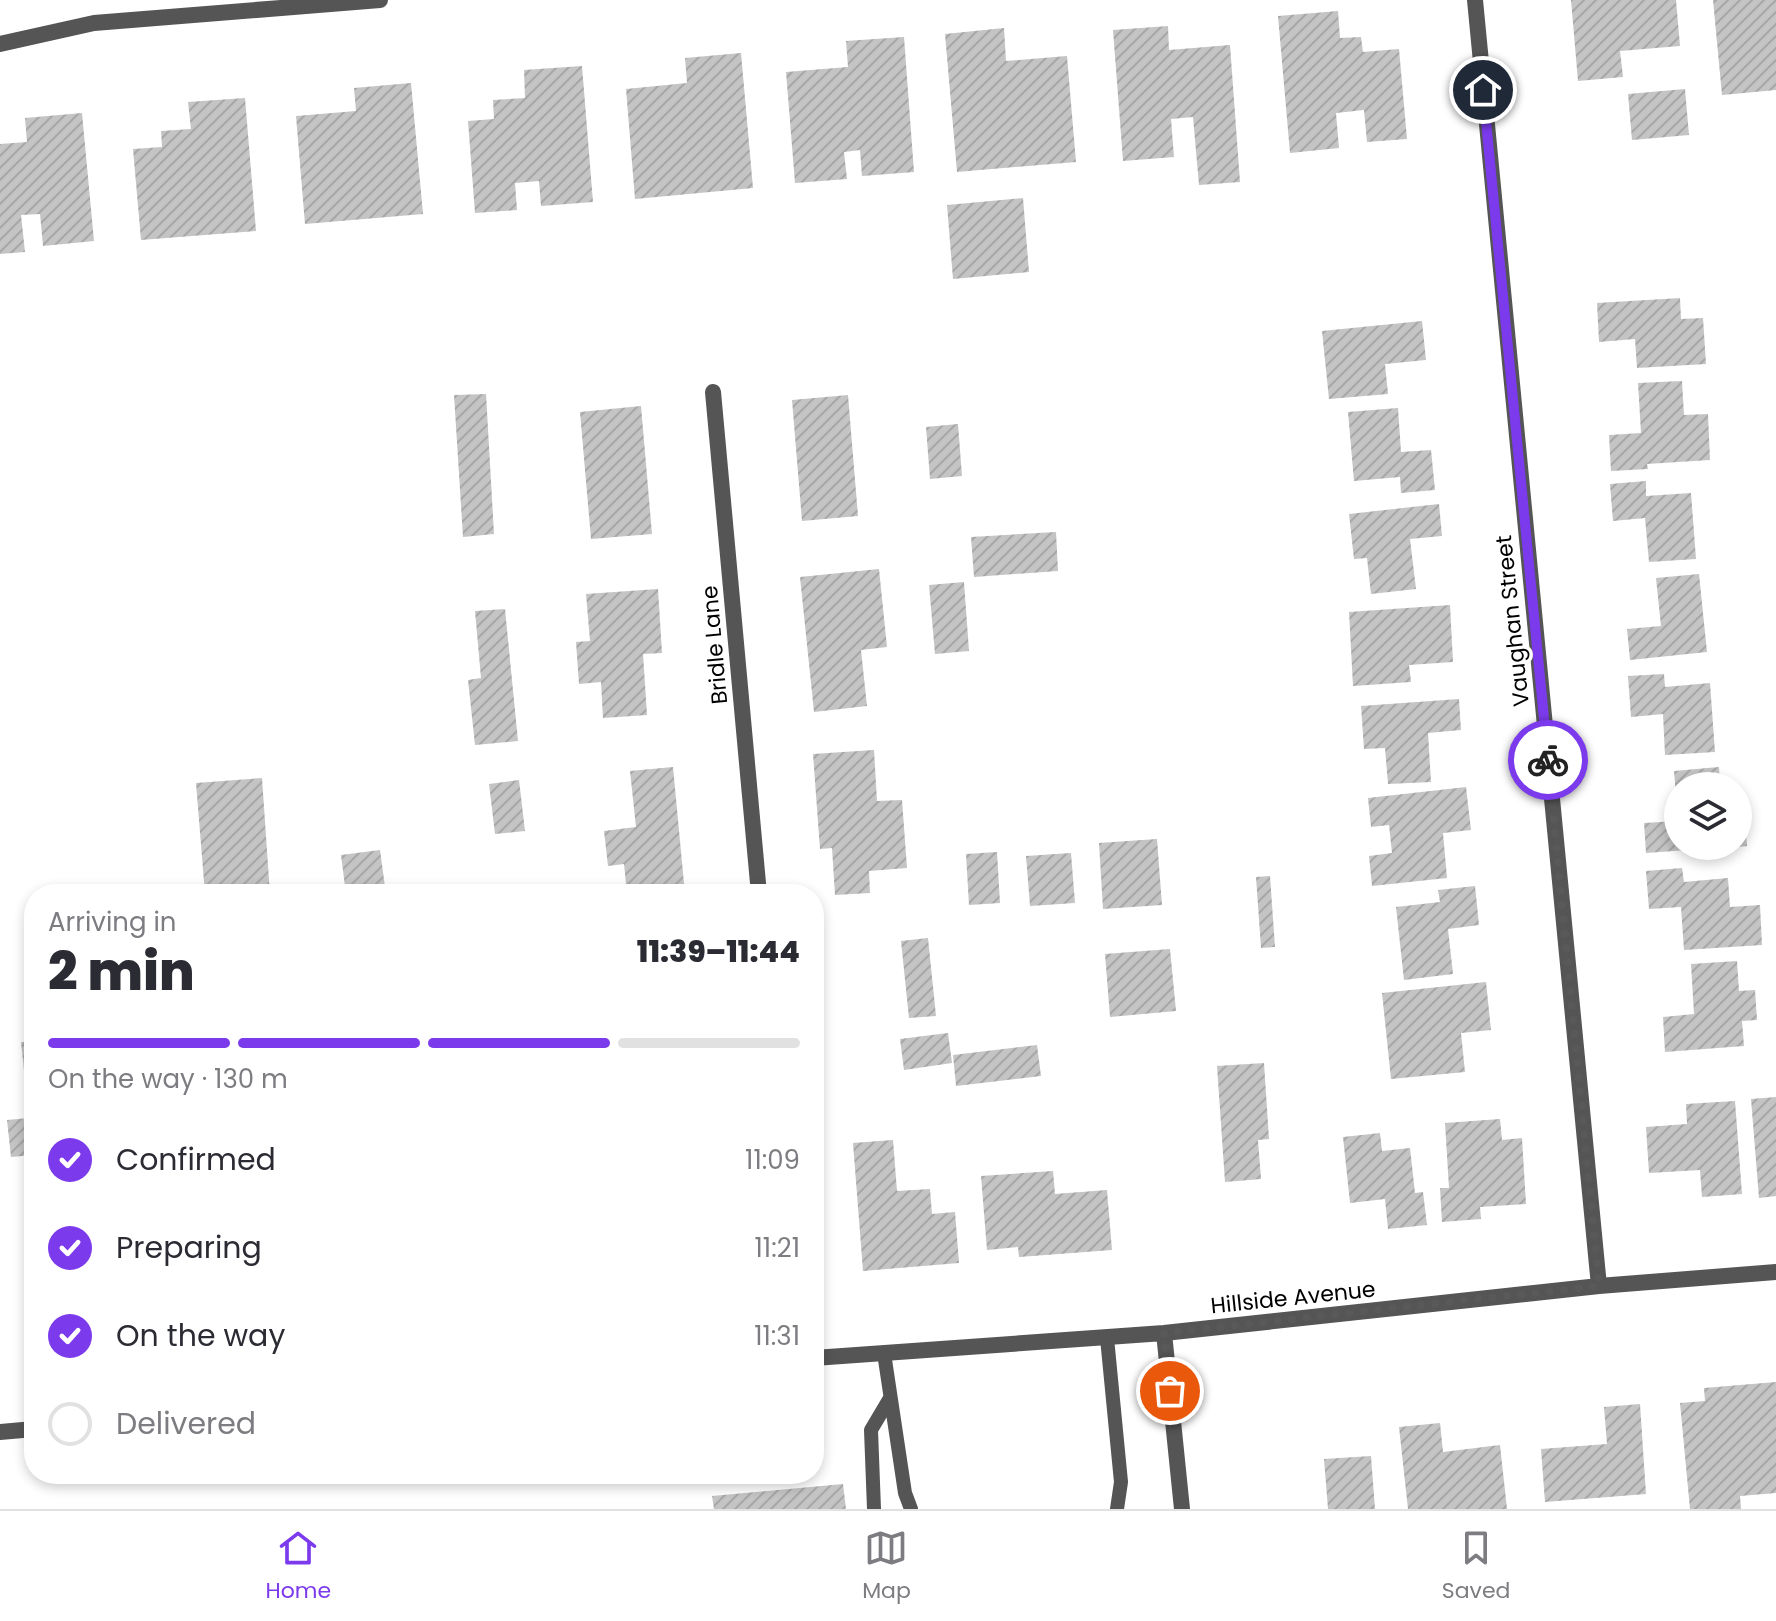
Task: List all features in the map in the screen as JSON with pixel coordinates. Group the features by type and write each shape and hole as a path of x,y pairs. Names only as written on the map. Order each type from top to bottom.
{"street":[{"path":"0,44 94,23 380,0"},
{"name":"Vaughan Street","path":"1475,0 1599,1286"},
{"name":"Bridle Lane","path":"713,392 758,884"},
{"name":"Hillside Avenue","path":"824,1357 1164,1333 1599,1286 1776,1272"},
{"path":"1164,1333 1182,1509"},
{"path":"0,1432 24,1430"}],"lane":[{"path":"1107,1338 1121,1482 1117,1509"},
{"path":"884,1353 905,1493 911,1509"},
{"path":"874,1509 871,1430 890,1398"}],"building":[{"path":"1571,0 1676,0 1680,46 1620,51 1623,77 1578,81"},
{"path":"1713,0 1776,0 1776,90 1722,95"},
{"path":"1338,11 1340,38 1361,37 1363,52 1399,49 1407,139 1367,142 1364,110 1336,113 1339,148 1290,153 1278,16"},
{"path":"1168,26 1169,50 1230,45 1240,182 1199,185 1193,117 1171,119 1174,157 1123,161 1113,30"},
{"path":"1004,28 1006,61 1067,56 1076,162 957,172 945,34"},
{"path":"904,37 914,172 862,176 860,150 844,152 847,179 795,183 786,72 848,67 846,41"},
{"path":"741,53 753,188 635,199 626,89 687,83 685,58"},
{"path":"582,66 593,202 541,206 539,181 515,183 517,210 475,213 468,121 494,119 493,100 525,98 524,70"},
{"path":"411,83 423,214 305,224 296,116 356,111 354,88"},
{"path":"1685,89 1689,135 1632,140 1628,94"},
{"path":"245,98 256,231 141,240 133,149 162,147 161,131 191,129 188,102"},
{"path":"82,113 94,241 43,246 40,214 21,215 25,252 0,254 0,144 27,142 25,118"},
{"path":"1023,198 1029,272 953,279 947,205"},
{"path":"1680,298 1681,319 1703,318 1706,364 1637,368 1635,339 1599,342 1597,303"},
{"path":"1422,321 1426,360 1385,364 1388,394 1329,399 1322,331"},
{"path":"1682,381 1684,415 1708,414 1710,460 1647,464 1648,469 1611,471 1609,435 1641,433 1638,383"},
{"path":"486,394 494,534 463,537 454,395"},
{"path":"848,395 858,516 802,521 792,400"},
{"path":"641,406 652,534 591,539 580,412"},
{"path":"1398,408 1401,452 1431,450 1435,490 1401,493 1400,477 1354,481 1348,412"},
{"path":"958,424 962,476 930,479 926,427"},
{"path":"1646,481 1646,496 1691,493 1696,559 1649,562 1645,518 1613,521 1610,484"},
{"path":"1439,504 1442,536 1410,539 1416,589 1371,594 1367,558 1354,559 1349,514"},
{"path":"1056,532 1058,571 974,577 971,537"},
{"path":"879,569 887,647 861,650 867,706 814,712 800,577"},
{"path":"1699,574 1707,652 1630,660 1627,629 1661,626 1656,578"},
{"path":"964,582 969,651 935,654 929,585"},
{"path":"658,589 662,653 643,654 647,715 603,718 601,682 579,684 576,642 590,641 586,594"},
{"path":"1450,605 1453,662 1409,665 1411,682 1353,686 1349,612"},
{"path":"505,609 518,741 475,745 468,680 481,678 475,611"},
{"path":"1664,674 1665,687 1710,683 1715,752 1665,755 1663,714 1631,717 1628,676"},
{"path":"1459,699 1461,730 1428,733 1431,782 1388,784 1385,748 1364,749 1361,706"},
{"path":"874,750 877,801 902,800 907,868 869,871 870,893 835,895 832,848 820,849 813,754"},
{"path":"673,767 684,884 626,884 624,864 608,866 604,831 636,827 630,771"},
{"path":"1719,767 1719,772 1674,772"},
{"path":"262,778 269,884 204,884 196,783"},
{"path":"519,780 525,831 495,834 489,784"},
{"path":"1466,787 1471,830 1443,833 1447,878 1372,886 1369,856 1392,853 1389,825 1371,827 1368,798"},
{"path":"1664,822 1664,852 1646,853 1644,823"},
{"path":"1157,839 1162,905 1103,909 1099,843"},
{"path":"380,850 385,884 345,884 341,855"},
{"path":"997,852 1000,903 969,905 966,854"},
{"path":"1071,853 1075,903 1030,906 1026,856"},
{"path":"1682,868 1684,882 1728,878 1730,907 1760,905 1762,945 1684,950 1681,907 1649,909 1646,871"},
{"path":"1270,876 1275,947 1261,948 1256,877"},
{"path":"1475,886 1479,925 1448,929 1453,974 1404,980 1396,907 1440,902 1438,890"},
{"path":"928,938 936,1016 909,1018 901,941"},
{"path":"1170,949 1176,1011 1110,1017 1105,954"},
{"path":"1737,961 1739,991 1755,990 1757,1020 1742,1021 1744,1046 1665,1052 1663,1017 1694,1014 1691,964"},
{"path":"1486,982 1491,1030 1461,1033 1465,1072 1391,1079 1382,993"},
{"path":"948,1033 952,1063 904,1070 900,1039"},
{"path":"21,1042 24,1042 24,1070"},
{"path":"1037,1045 1041,1076 956,1086 953,1055"},
{"path":"1264,1063 1269,1139 1258,1140 1261,1179 1225,1182 1217,1066"},
{"path":"1776,1097 1776,1196 1759,1198 1751,1099"},
{"path":"1735,1101 1742,1194 1702,1197 1700,1170 1649,1173 1646,1127 1687,1124 1686,1104"},
{"path":"24,1118 24,1156 11,1157 7,1120"},
{"path":"1500,1119 1502,1140 1522,1138 1526,1204 1480,1207 1481,1219 1442,1222 1440,1188 1449,1188 1445,1123"},
{"path":"1380,1133 1382,1151 1410,1148 1415,1193 1423,1192 1427,1225 1388,1229 1385,1199 1350,1203 1343,1137"},
{"path":"893,1140 897,1191 930,1189 932,1214 955,1212 959,1263 863,1271 853,1143"},
{"path":"1053,1171 1055,1194 1107,1190 1112,1250 1019,1257 1018,1247 987,1250 981,1176"},
{"path":"1776,1382 1776,1493 1740,1496 1741,1509 1690,1509 1680,1403 1705,1401 1704,1388"},
{"path":"1640,1404 1646,1494 1545,1502 1541,1449 1607,1444 1604,1407"},
{"path":"1440,1423 1443,1452 1500,1445 1507,1509 1408,1509 1399,1427"},
{"path":"1371,1456 1375,1509 1328,1509 1324,1459"},
{"path":"843,1484 846,1509 714,1509 712,1496"}],"way so far":[{"path":"1170,1391 1164,1333 1599,1286 1548,760"}],"route":[{"path":"1483,90 1548,760"}]}
